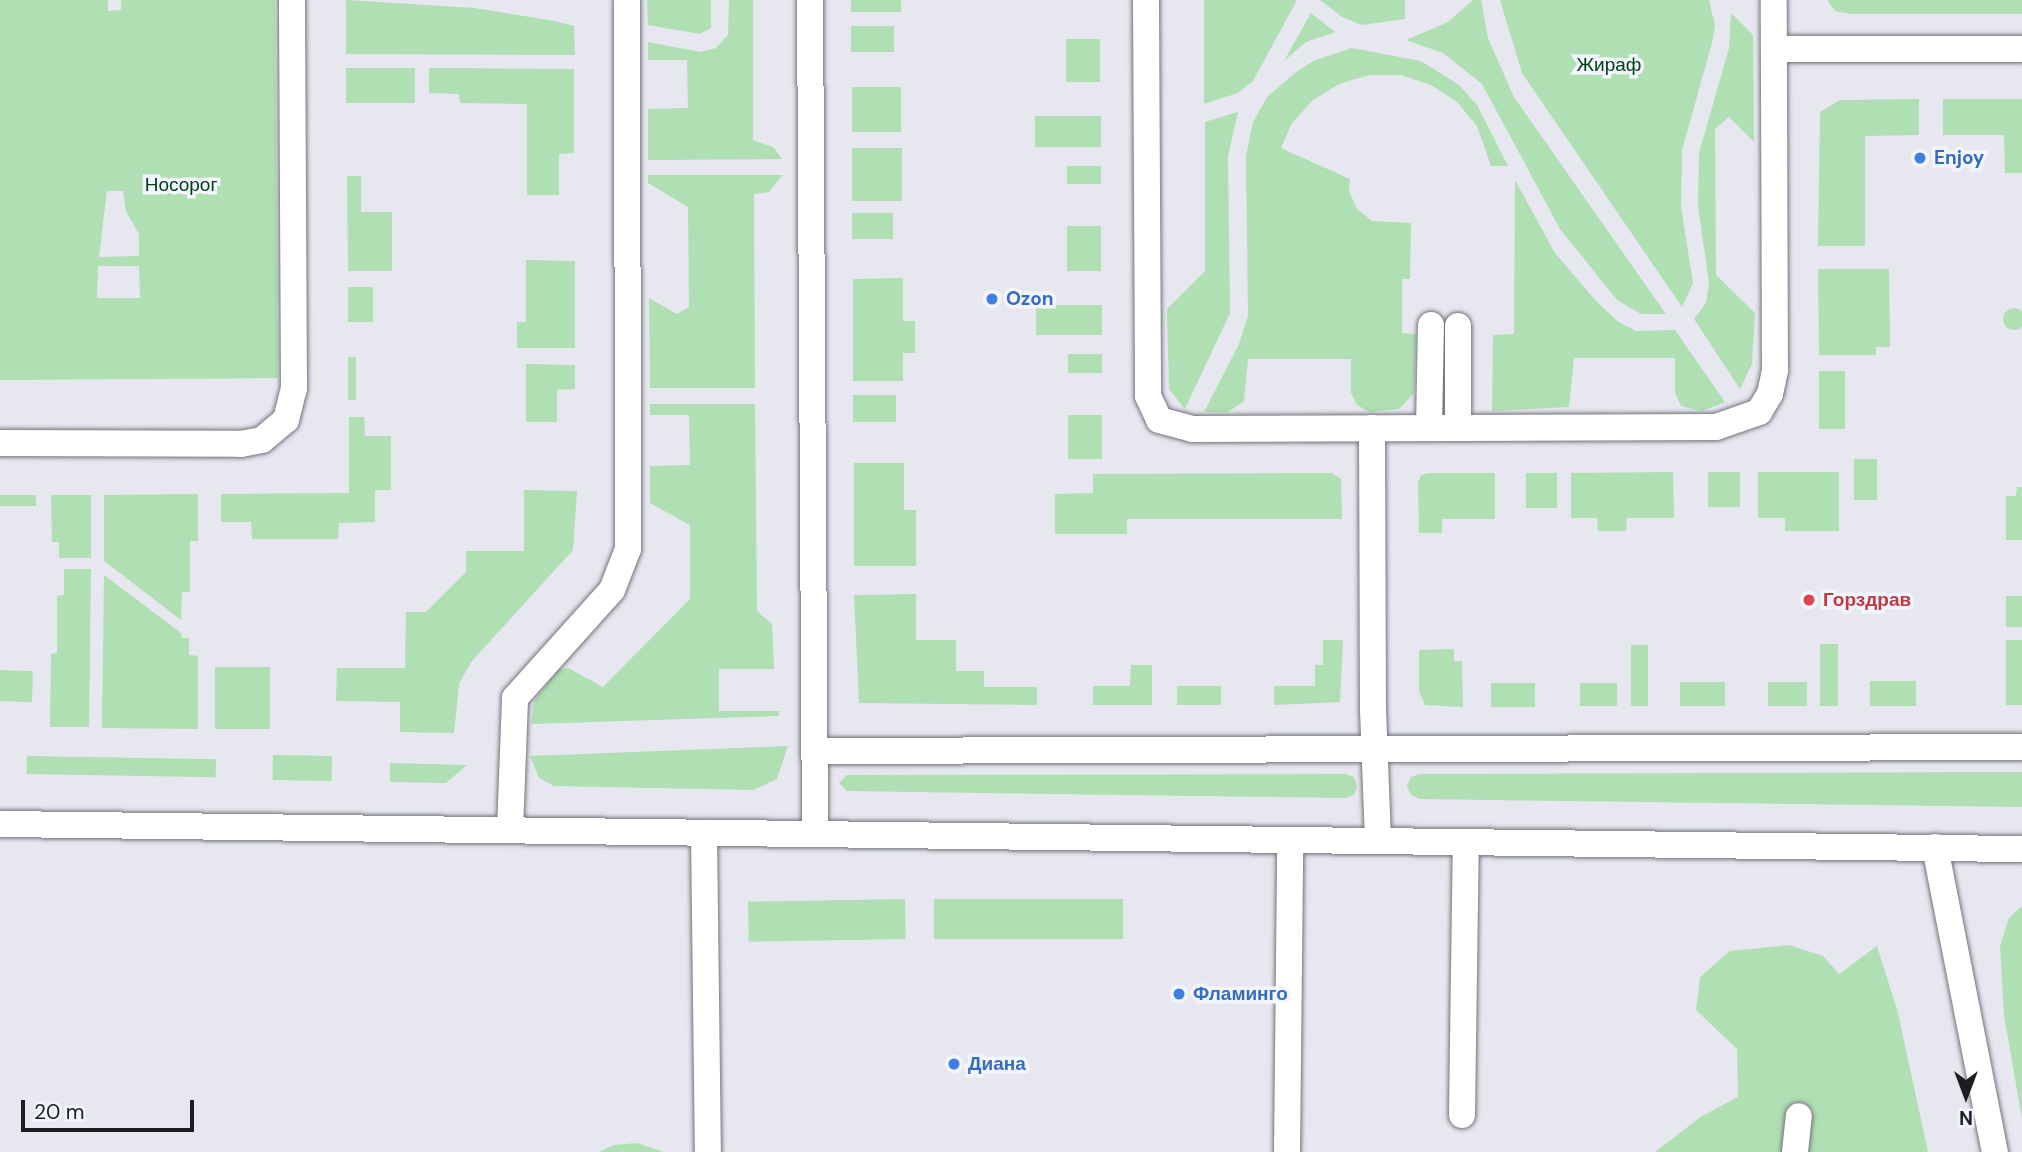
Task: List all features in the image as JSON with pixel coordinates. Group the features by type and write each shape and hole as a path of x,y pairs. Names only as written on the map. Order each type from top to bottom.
{"lane":[{"path":"0,443 241,444 262,440 286,420 294,389 292,0"},
{"path":"510,830 515,698 612,590 628,550 627,0"},
{"path":"810,0 815,834"},
{"path":"1146,0 1148,386 1154,414 1166,424 1192,429 1728,426 1745,420 1765,404 1775,370 1774,0"},
{"path":"1773,49 2022,49"},
{"path":"1429,428 1431,325"},
{"path":"1458,326 1458,428"},
{"path":"1372,428 1378,841"},
{"path":"815,751 2022,747"},
{"path":"0,824 2022,849"},
{"path":"704,833 708,1152"},
{"path":"1287,1152 1290,840"},
{"path":"1462,1115 1466,842"},
{"path":"1935,847 1995,1152"},
{"path":"1795,1152 1799,1116"}],"green space":[{"name":"Носорог","path":"0,0 108,0 108,11 121,10 121,0 275,0 278,378 0,380","holes":["107,191 123,191 126,211 139,234 139,256 99,257","98,266 139,266 140,298 97,298"]},
{"path":"346,0 474,8 555,21 574,26 575,55 346,54"},
{"path":"647,0 711,0 711,28 700,34 648,25"},
{"path":"729,0 753,0 753,140 773,147 782,159 648,160 648,109 688,108 687,60 648,60 648,42 701,52 716,48 728,35"},
{"path":"851,0 901,0 901,12 851,12"},
{"path":"1204,0 1297,0 1253,81 1238,93 1204,104"},
{"path":"1320,0 1405,0 1405,19 1362,25 1342,17"},
{"path":"1473,0 1481,0 1488,38 1514,97 1666,314 1641,314 1617,300 1560,229 1482,84 1443,53 1406,40 1448,22"},
{"name":"Жираф","path":"1500,0 1709,0 1715,26 1712,43 1682,150 1681,207 1693,283 1682,307 1522,73"},
{"path":"1827,0 2022,0 2022,14 1852,14 1835,11"},
{"path":"1311,13 1335,32 1306,42 1284,61"},
{"path":"1731,13 1753,35 1754,142 1729,117 1715,129 1716,275 1755,313 1752,364 1740,389 1694,319 1706,303 1709,283 1698,206 1699,153 1729,48"},
{"path":"851,26 894,26 894,52 851,52"},
{"path":"1066,39 1100,39 1100,82 1066,82"},
{"path":"1352,48 1421,61 1459,85 1477,105 1508,166 1491,166 1477,126 1457,102 1431,85 1401,75 1369,75 1339,84 1313,100 1292,123 1281,148 1350,179 1349,191 1357,209 1372,221 1411,223 1410,279 1402,279 1402,333 1416,334 1414,393 1399,409 1369,412 1357,405 1351,393 1351,359 1248,359 1244,401 1228,412 1204,412 1239,344 1248,316 1246,156 1253,122 1267,97 1295,73 1315,60"},
{"path":"346,68 415,68 415,103 346,103"},
{"path":"429,68 574,69 574,153 559,154 559,195 527,195 527,104 460,103 459,94 429,93"},
{"path":"852,87 901,87 901,132 852,132"},
{"path":"1919,99 1919,135 1865,136 1865,246 1818,246 1820,112 1840,100"},
{"path":"1943,99 2022,99 2022,173 2005,173 2004,135 1943,135"},
{"path":"1238,112 1228,156 1230,313 1185,409 1169,389 1167,309 1205,271 1205,122"},
{"path":"1035,116 1101,116 1101,147 1035,147"},
{"path":"852,148 902,148 902,201 852,201"},
{"path":"1067,166 1101,166 1101,184 1067,184"},
{"path":"648,175 783,175 769,192 754,194 755,388 650,388 649,298 677,314 689,307 688,207 648,183"},
{"path":"347,176 361,176 361,212 392,212 392,271 348,271"},
{"path":"1515,180 1555,253 1596,301 1617,321 1636,331 1675,330 1725,402 1702,411 1681,406 1675,393 1675,358 1574,358 1569,407 1492,411 1493,335 1514,334"},
{"path":"852,213 893,213 893,239 852,239"},
{"path":"1067,226 1101,226 1101,271 1067,271"},
{"path":"526,260 575,261 575,348 517,348 517,322 526,322"},
{"path":"1818,269 1889,269 1890,347 1876,347 1876,355 1819,355"},
{"path":"903,278 903,321 915,321 915,353 903,353 903,381 853,381 853,279"},
{"path":"348,287 373,287 373,322 348,322"},
{"path":"1036,305 1102,305 1102,335 1036,335"},
{"path":"2014,308 2022,311 2025,319 2022,327 2014,330 2006,327 2003,319 2006,311"},
{"path":"1068,354 1102,354 1102,373 1068,373"},
{"path":"348,357 356,357 356,400 348,400"},
{"path":"526,364 575,365 575,389 557,390 557,422 526,422"},
{"path":"1819,371 1845,371 1845,429 1819,429"},
{"path":"853,395 896,395 896,422 853,422"},
{"path":"650,404 755,404 757,611 772,624 774,669 719,669 719,711 779,711 779,716 531,724 534,701 558,670 568,668 603,687 690,599 690,525 650,503 650,466 690,465 689,415 650,415"},
{"path":"1068,415 1102,415 1102,459 1068,459"},
{"path":"349,417 364,417 365,436 391,436 391,490 375,490 375,522 339,523 338,539 252,539 251,522 221,522 221,494 349,493"},
{"path":"1854,459 1877,459 1877,500 1854,500"},
{"path":"854,463 904,463 904,510 916,510 916,566 854,566"},
{"path":"1673,472 1674,518 1627,518 1626,531 1598,531 1597,518 1571,518 1571,473"},
{"path":"1708,472 1740,472 1740,507 1708,507"},
{"path":"1758,472 1839,472 1839,531 1785,531 1785,518 1758,518"},
{"path":"1332,473 1341,479 1342,519 1127,519 1127,534 1055,534 1055,494 1093,493 1093,474"},
{"path":"1495,473 1495,519 1442,519 1442,533 1419,533 1418,483 1421,475"},
{"path":"1526,473 1557,473 1557,508 1526,508"},
{"path":"2017,487 2022,487 2022,540 2006,540 2006,496 2016,496"},
{"path":"524,490 577,491 573,550 471,662 459,684 454,733 400,732 400,702 336,701 337,668 405,668 406,612 426,612 466,572 466,551 524,551"},
{"path":"198,494 198,541 190,541 190,592 182,592 181,620 104,561 104,495"},
{"path":"0,495 36,495 36,506 0,506"},
{"path":"51,495 91,495 91,558 59,558 59,542 52,542"},
{"path":"64,569 91,569 89,727 50,727 51,654 57,653 57,596 64,595"},
{"path":"104,575 181,633 182,638 189,638 189,655 198,656 198,729 102,728"},
{"path":"916,594 916,640 956,640 956,671 984,671 984,687 1037,687 1037,705 859,703 854,595"},
{"path":"2006,596 2022,596 2022,627 2006,627"},
{"path":"1323,640 1343,640 1340,702 1274,705 1274,686 1315,686 1315,665 1323,665"},
{"path":"2006,640 2022,640 2022,705 2006,705"},
{"path":"1820,644 1838,644 1838,706 1820,706"},
{"path":"1631,645 1648,645 1648,706 1631,706"},
{"path":"1454,649 1454,661 1462,661 1463,707 1425,705 1419,691 1419,650"},
{"path":"1131,665 1152,665 1152,705 1093,705 1093,686 1130,686"},
{"path":"215,667 270,667 270,729 215,729"},
{"path":"0,670 33,671 32,702 0,701"},
{"path":"1870,681 1916,681 1916,706 1870,706"},
{"path":"1680,682 1725,682 1725,706 1680,706"},
{"path":"1768,682 1807,682 1807,706 1768,706"},
{"path":"1491,683 1535,683 1535,707 1491,707"},
{"path":"1580,683 1617,683 1617,706 1580,706"},
{"path":"1177,686 1221,686 1221,705 1177,705"},
{"path":"788,746 777,779 753,790 554,786 539,778 530,756"},
{"path":"273,755 332,756 332,781 273,780"},
{"path":"27,756 216,759 216,777 27,774"},
{"path":"390,763 467,765 446,783 390,782"},
{"path":"2022,772 2022,807 1420,799 1411,795 1407,786 1411,777 1420,774"},
{"path":"1345,774 1354,777 1357,787 1354,795 1345,798 847,791 839,783 847,775"},
{"path":"905,899 906,939 749,942 748,902"},
{"path":"934,899 1123,899 1123,939 934,939"},
{"path":"2022,906 2022,1119 2004,1015 2000,946 2009,918"},
{"path":"1789,945 1823,956 1839,974 1877,946 1898,1013 1928,1152 1655,1152 1702,1116 1738,1097 1737,1049 1696,1010 1700,977 1730,951"},
{"path":"637,1143 663,1152 599,1152 614,1145"}],"place":[{"name":"Enjoy","path":"1920,158"},
{"name":"Ozon","path":"992,299"},
{"name":"Горздрав","path":"1809,600"},
{"name":"Фламинго","path":"1179,994"},
{"name":"Диана","path":"954,1064"}]}
